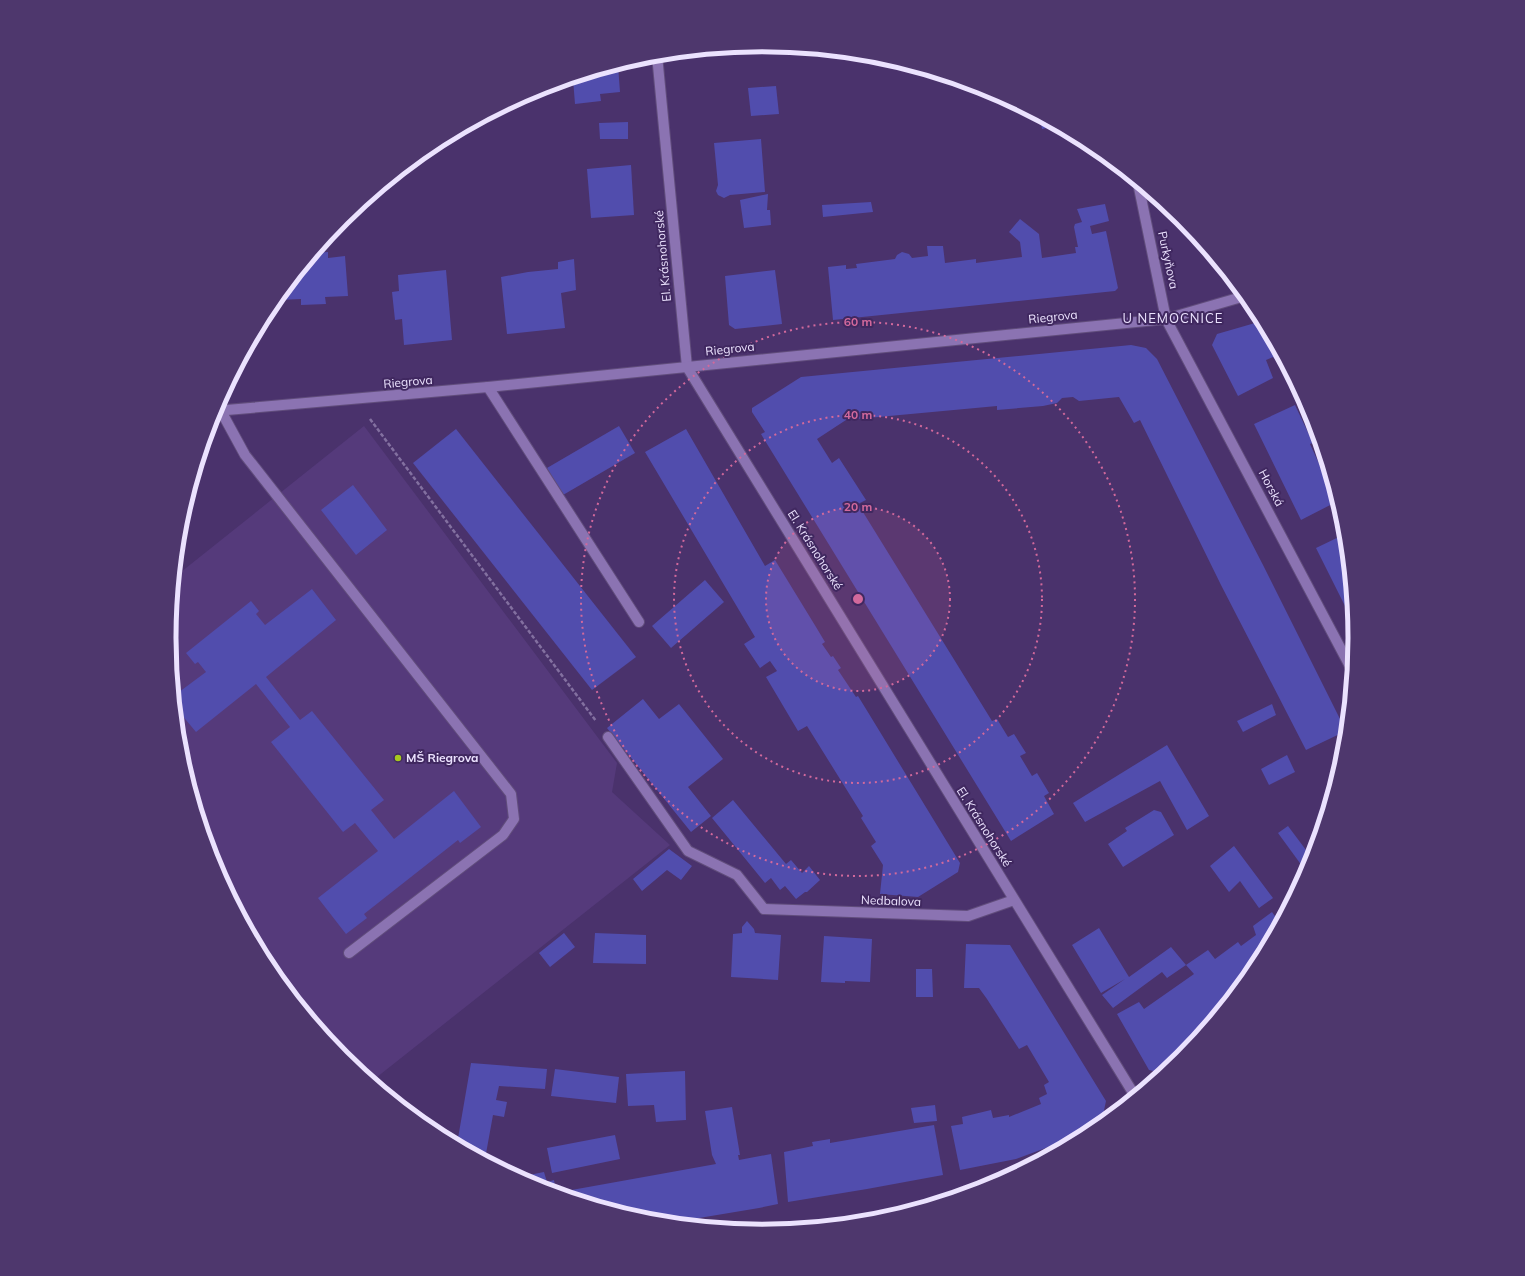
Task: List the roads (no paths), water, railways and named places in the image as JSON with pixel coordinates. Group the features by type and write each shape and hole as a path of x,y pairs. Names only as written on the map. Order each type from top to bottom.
{"street":[{"name":"El. Krásnohorské","path":"658,61 687,367 1133,1092"},
{"name":"Purkyňova","path":"1139,189 1166,319"},
{"name":"Riegrova","path":"223,411 355,400 1166,319 1239,298"},
{"name":"Horská","path":"1166,319 1347,661"},
{"path":"488,387 639,622"},
{"path":"221,415 245,455 511,794 514,819 503,835 350,953"},
{"name":"Nedbalova","path":"608,737 688,851 737,875 764,909 968,916 1014,900"}],"place":[{"name":"MŠ Riegrova","path":"398,758"}],"district":[{"name":"U NEMOCNICE","path":"1173,318"}]}
